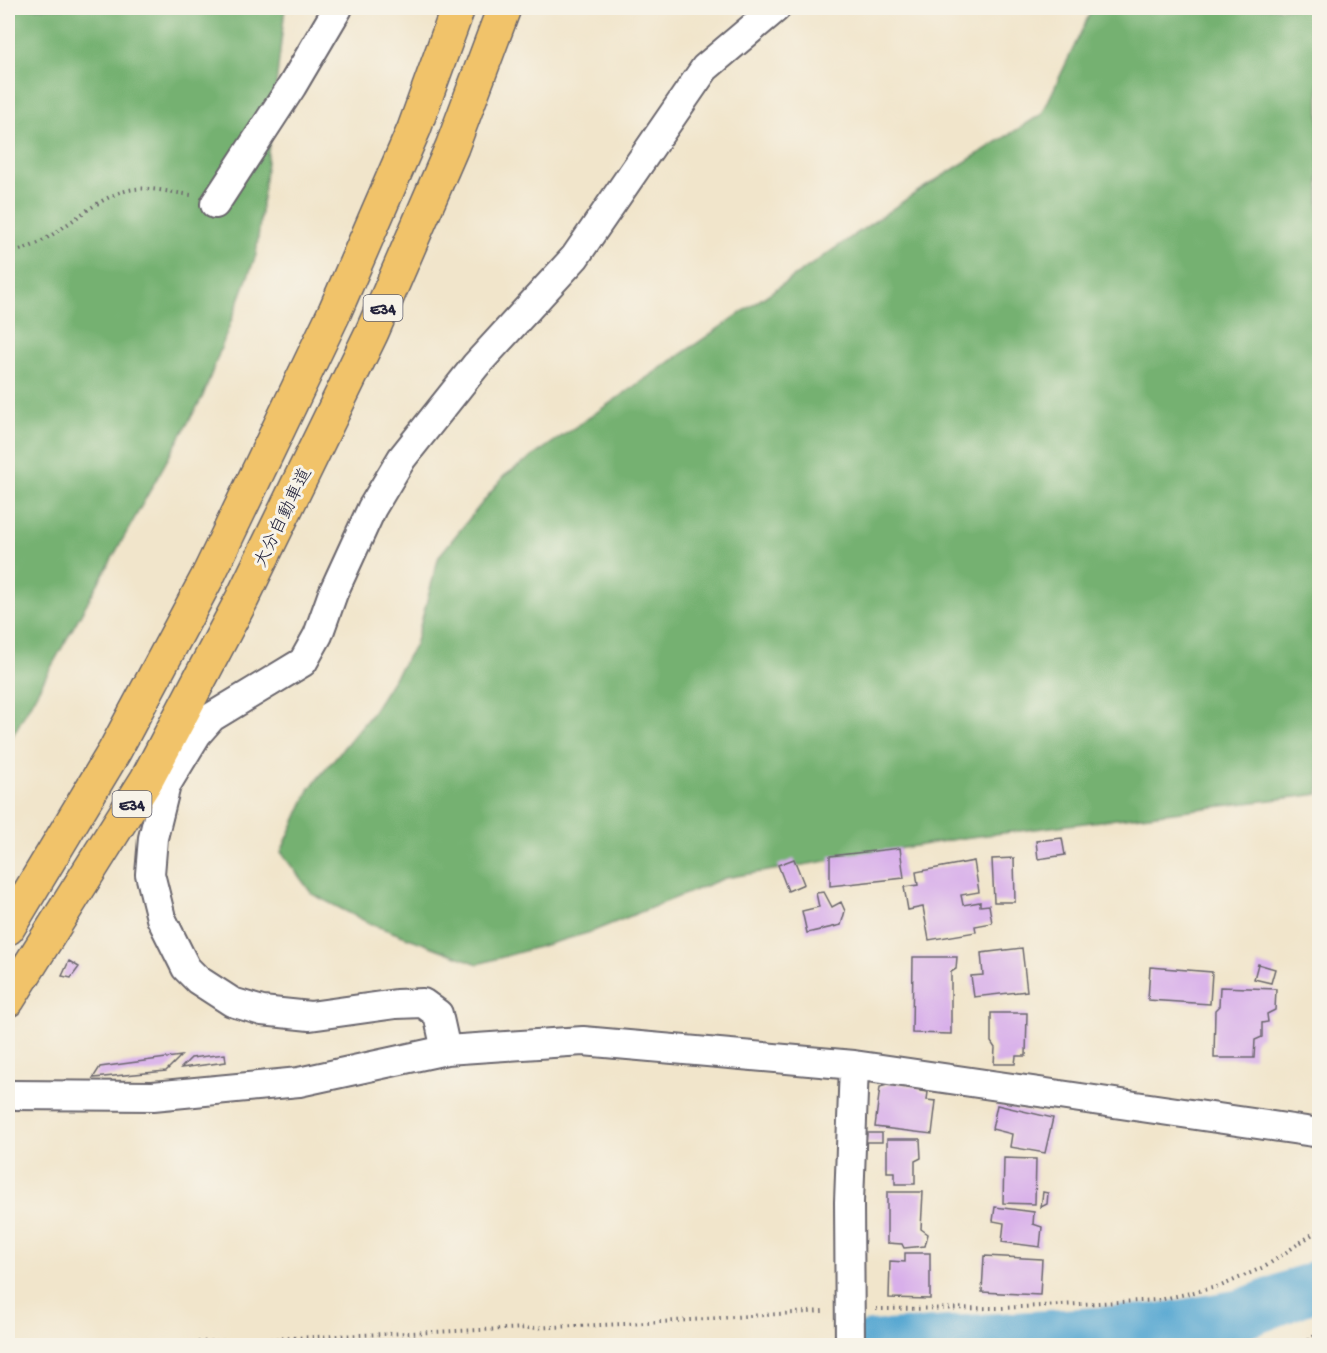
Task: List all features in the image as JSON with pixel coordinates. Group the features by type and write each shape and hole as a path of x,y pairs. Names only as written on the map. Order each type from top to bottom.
{"highway":[{"name":"E34","path":"8,928 114,752 207,578 335,311 414,129 458,8"},
{"name":"大分自動車道","path":"8,1000 147,779 242,599 372,332 452,147 504,8"}],"street":[{"path":"215,204 292,86 338,8"},
{"path":"446,1050 438,1014 423,1003 396,1004 310,1016 262,1011 232,1002 198,980 186,968 161,918 150,874 153,838 166,785 197,734 212,717 303,662 318,635 333,593 372,508 402,458 476,365 575,257 705,68 776,8"},
{"path":"8,1095 153,1095 299,1082 446,1050 583,1041 854,1065 1320,1133"},
{"path":"850,1346 849,1202 854,1065"}],"path":[{"path":"8,251 35,245 98,202 136,189 197,195 215,204"},
{"path":"102,1346 646,1323 851,1309 1001,1308 1159,1300 1221,1286 1266,1266 1320,1229"},
{"path":"1291,1346 1309,1340 1320,1332"}],"green space":[{"path":"8,8 285,8 256,255 203,396 8,744"},
{"path":"1086,8 1319,8 1319,794 963,838 725,878 591,932 478,964 371,924 312,894 281,852 310,788 370,716 415,645 439,556 504,476 917,192 1042,114 1091,11"}],"building":[{"path":"1062,838 1065,855 1038,859 1036,841"},
{"path":"900,848 904,878 830,886 830,856"},
{"path":"1014,858 1015,902 994,902 992,859"},
{"path":"794,859 804,884 788,891 778,865"},
{"path":"974,861 979,892 961,895 963,905 980,902 980,906 989,905 992,923 975,926 976,932 929,940 923,907 908,910 904,887 918,885 916,872"},
{"path":"824,892 832,907 841,902 845,911 841,925 807,933 802,911 819,907 816,893"},
{"path":"1022,948 1027,991 974,997 971,976 983,975 981,953"},
{"path":"913,957 957,957 956,969 951,972 951,1034 912,1033"},
{"path":"69,961 79,967 71,978 62,976"},
{"path":"1258,964 1275,969 1271,983 1254,979"},
{"path":"1150,967 1212,972 1210,1004 1148,1000"},
{"path":"1220,987 1276,989 1275,1010 1267,1014 1268,1022 1262,1023 1262,1037 1255,1040 1254,1058 1214,1058 1215,1010 1219,1006"},
{"path":"991,1013 1027,1013 1026,1056 1016,1056 1015,1064 994,1064 995,1048 991,1042"},
{"path":"225,1054 226,1062 181,1068 191,1058"},
{"path":"181,1056 166,1071 93,1078 100,1067"},
{"path":"894,1083 918,1087 920,1091 928,1092 927,1100 936,1101 932,1134 875,1127 880,1087"},
{"path":"997,1105 1053,1118 1045,1153 1010,1147 1012,1134 992,1129"},
{"path":"867,1133 882,1133 882,1142 866,1142"},
{"path":"887,1139 920,1139 921,1158 915,1161 915,1184 895,1184 895,1172 887,1172"},
{"path":"1004,1158 1036,1159 1035,1204 1003,1203"},
{"path":"887,1192 923,1192 921,1229 928,1234 925,1246 904,1248 902,1244 887,1243"},
{"path":"1043,1192 1048,1193 1047,1204 1041,1207"},
{"path":"995,1207 1034,1212 1033,1224 1042,1227 1040,1247 1002,1242 1004,1223 993,1221"},
{"path":"905,1253 930,1253 930,1299 889,1298 890,1261 905,1262"},
{"path":"984,1256 1042,1259 1040,1295 982,1292"}],"waterway":[{"path":"871,1346 1163,1328 1243,1314 1320,1284"}]}
